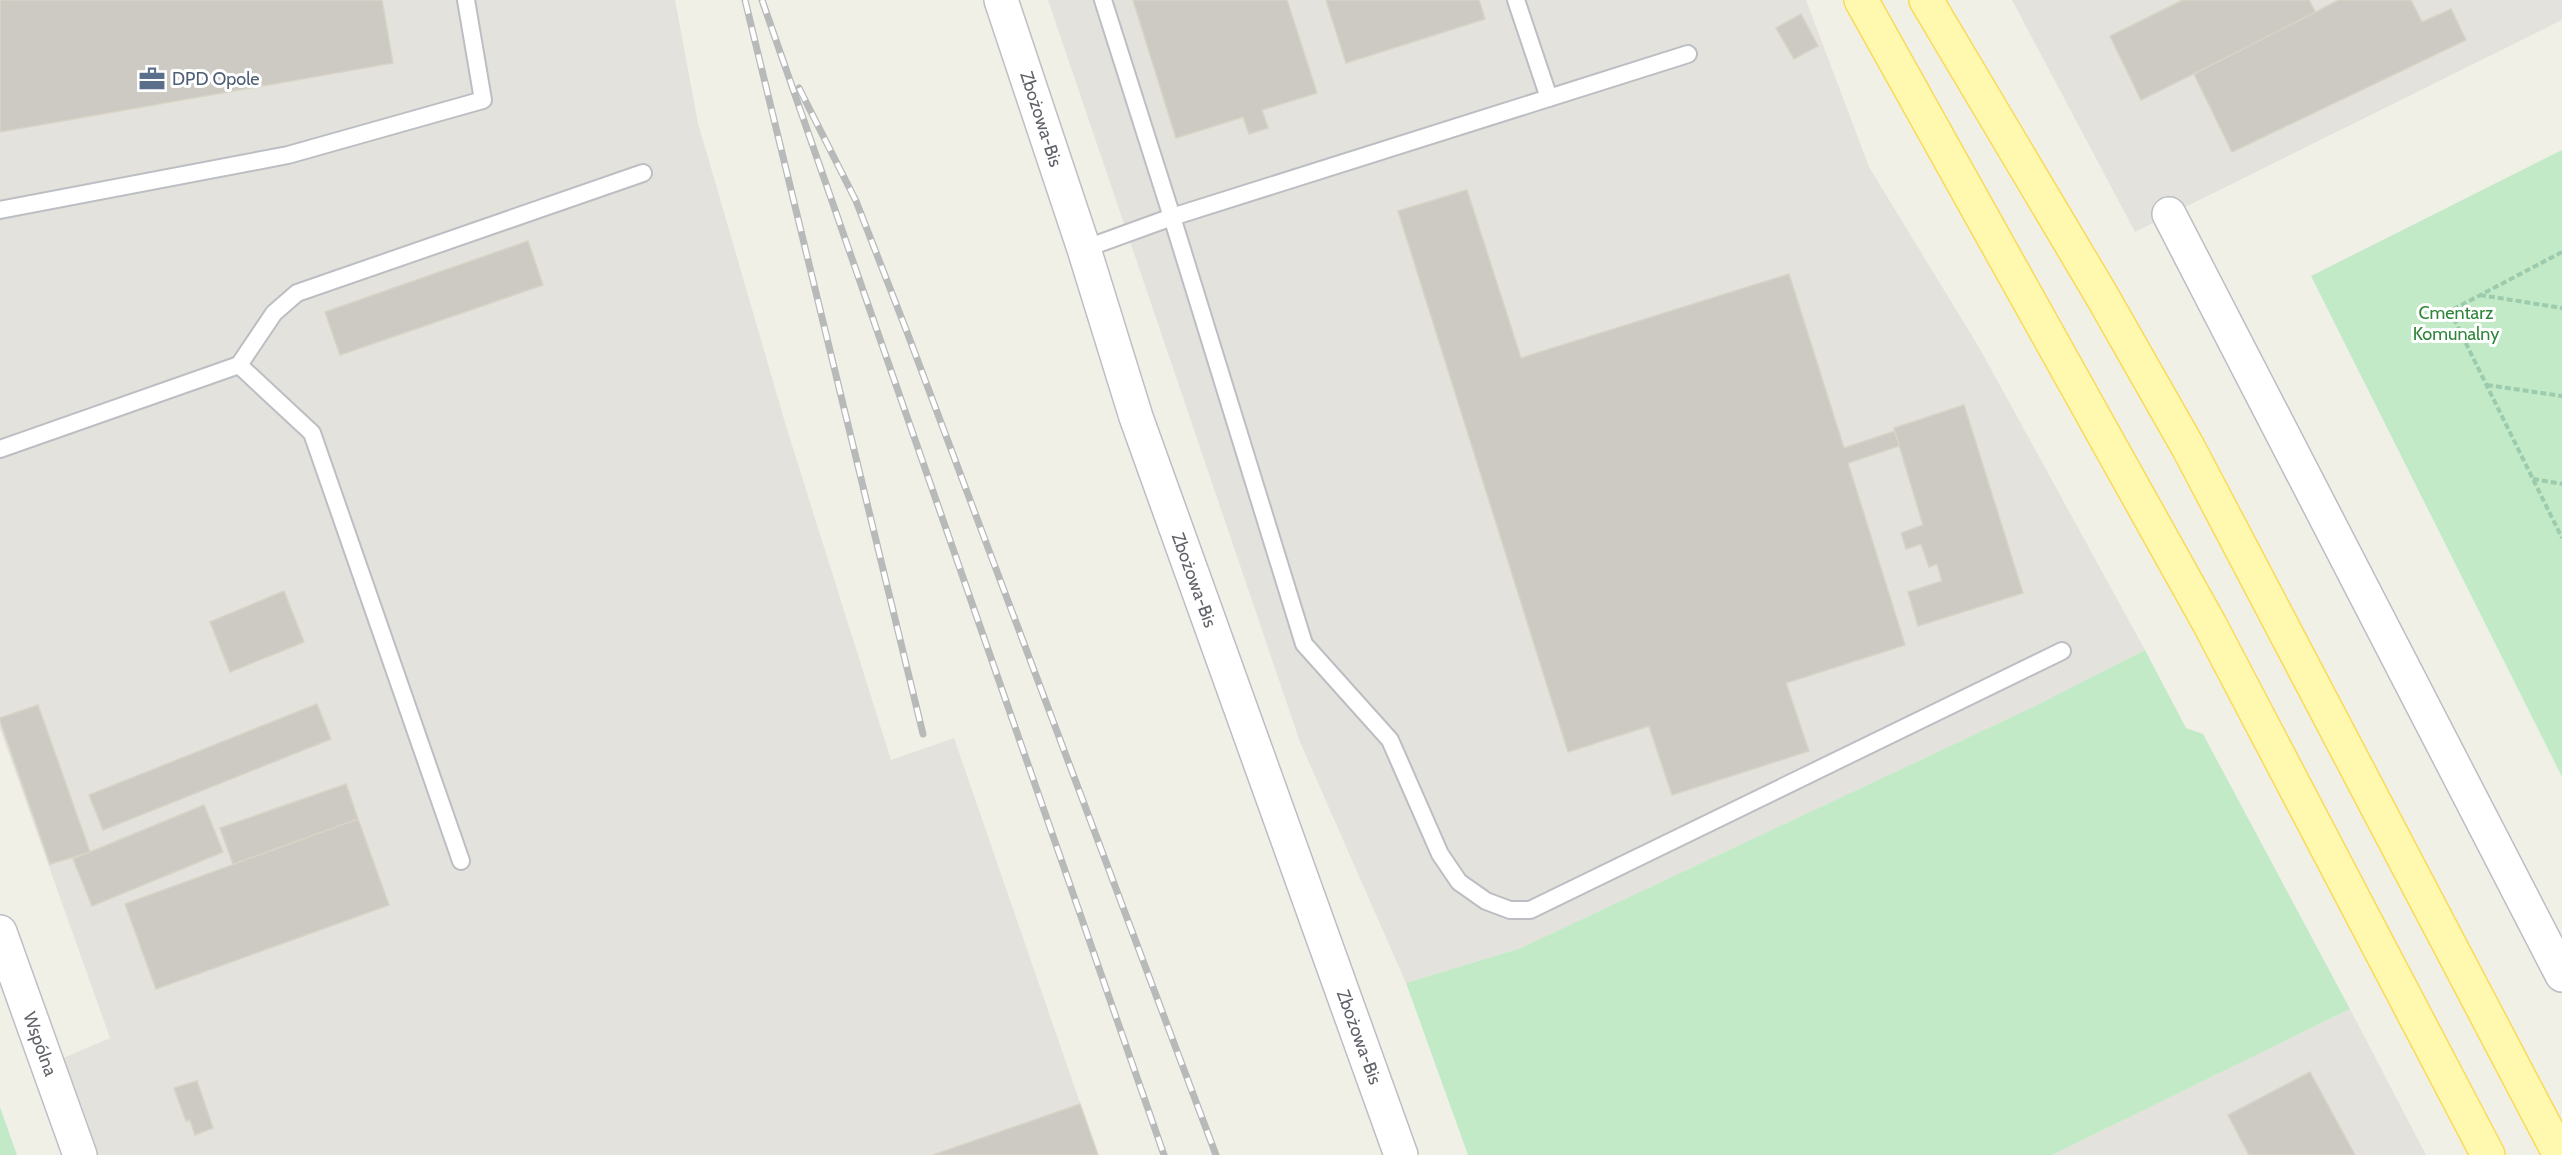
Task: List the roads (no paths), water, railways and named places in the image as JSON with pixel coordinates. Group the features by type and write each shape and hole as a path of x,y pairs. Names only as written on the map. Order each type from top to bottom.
{"main road":[{"path":"1861,0 2209,623 2488,1155"},
{"path":"1926,0 2102,296 2188,447 2560,1155"}],"street":[{"name":"Zbożowa-Bis","path":"1001,0 1084,249 1136,417 1401,1155"},
{"path":"2169,214 2562,975"},
{"name":"Wspólna","path":"0,932 80,1155"}],"lane":[{"path":"0,210 288,156 483,100 466,0"},
{"path":"1104,0 1304,644 1390,740 1440,854 1459,882 1486,901 1510,910 1530,910 2062,651"},
{"path":"1516,0 1549,98"},
{"path":"1084,249 1172,217 1688,54"},
{"path":"0,449 238,365 274,313 297,293 643,173"},
{"path":"238,365 312,433 461,861"}],"railway":[{"path":"745,0 923,734"},
{"path":"762,0 1164,1155"},
{"path":"799,88 856,201 1216,1155"}],"place":[{"name":"DPD Opole","path":"152,79"}],"park label":[{"name":"Cmentarz Komunalny","path":"2456,323"}]}
